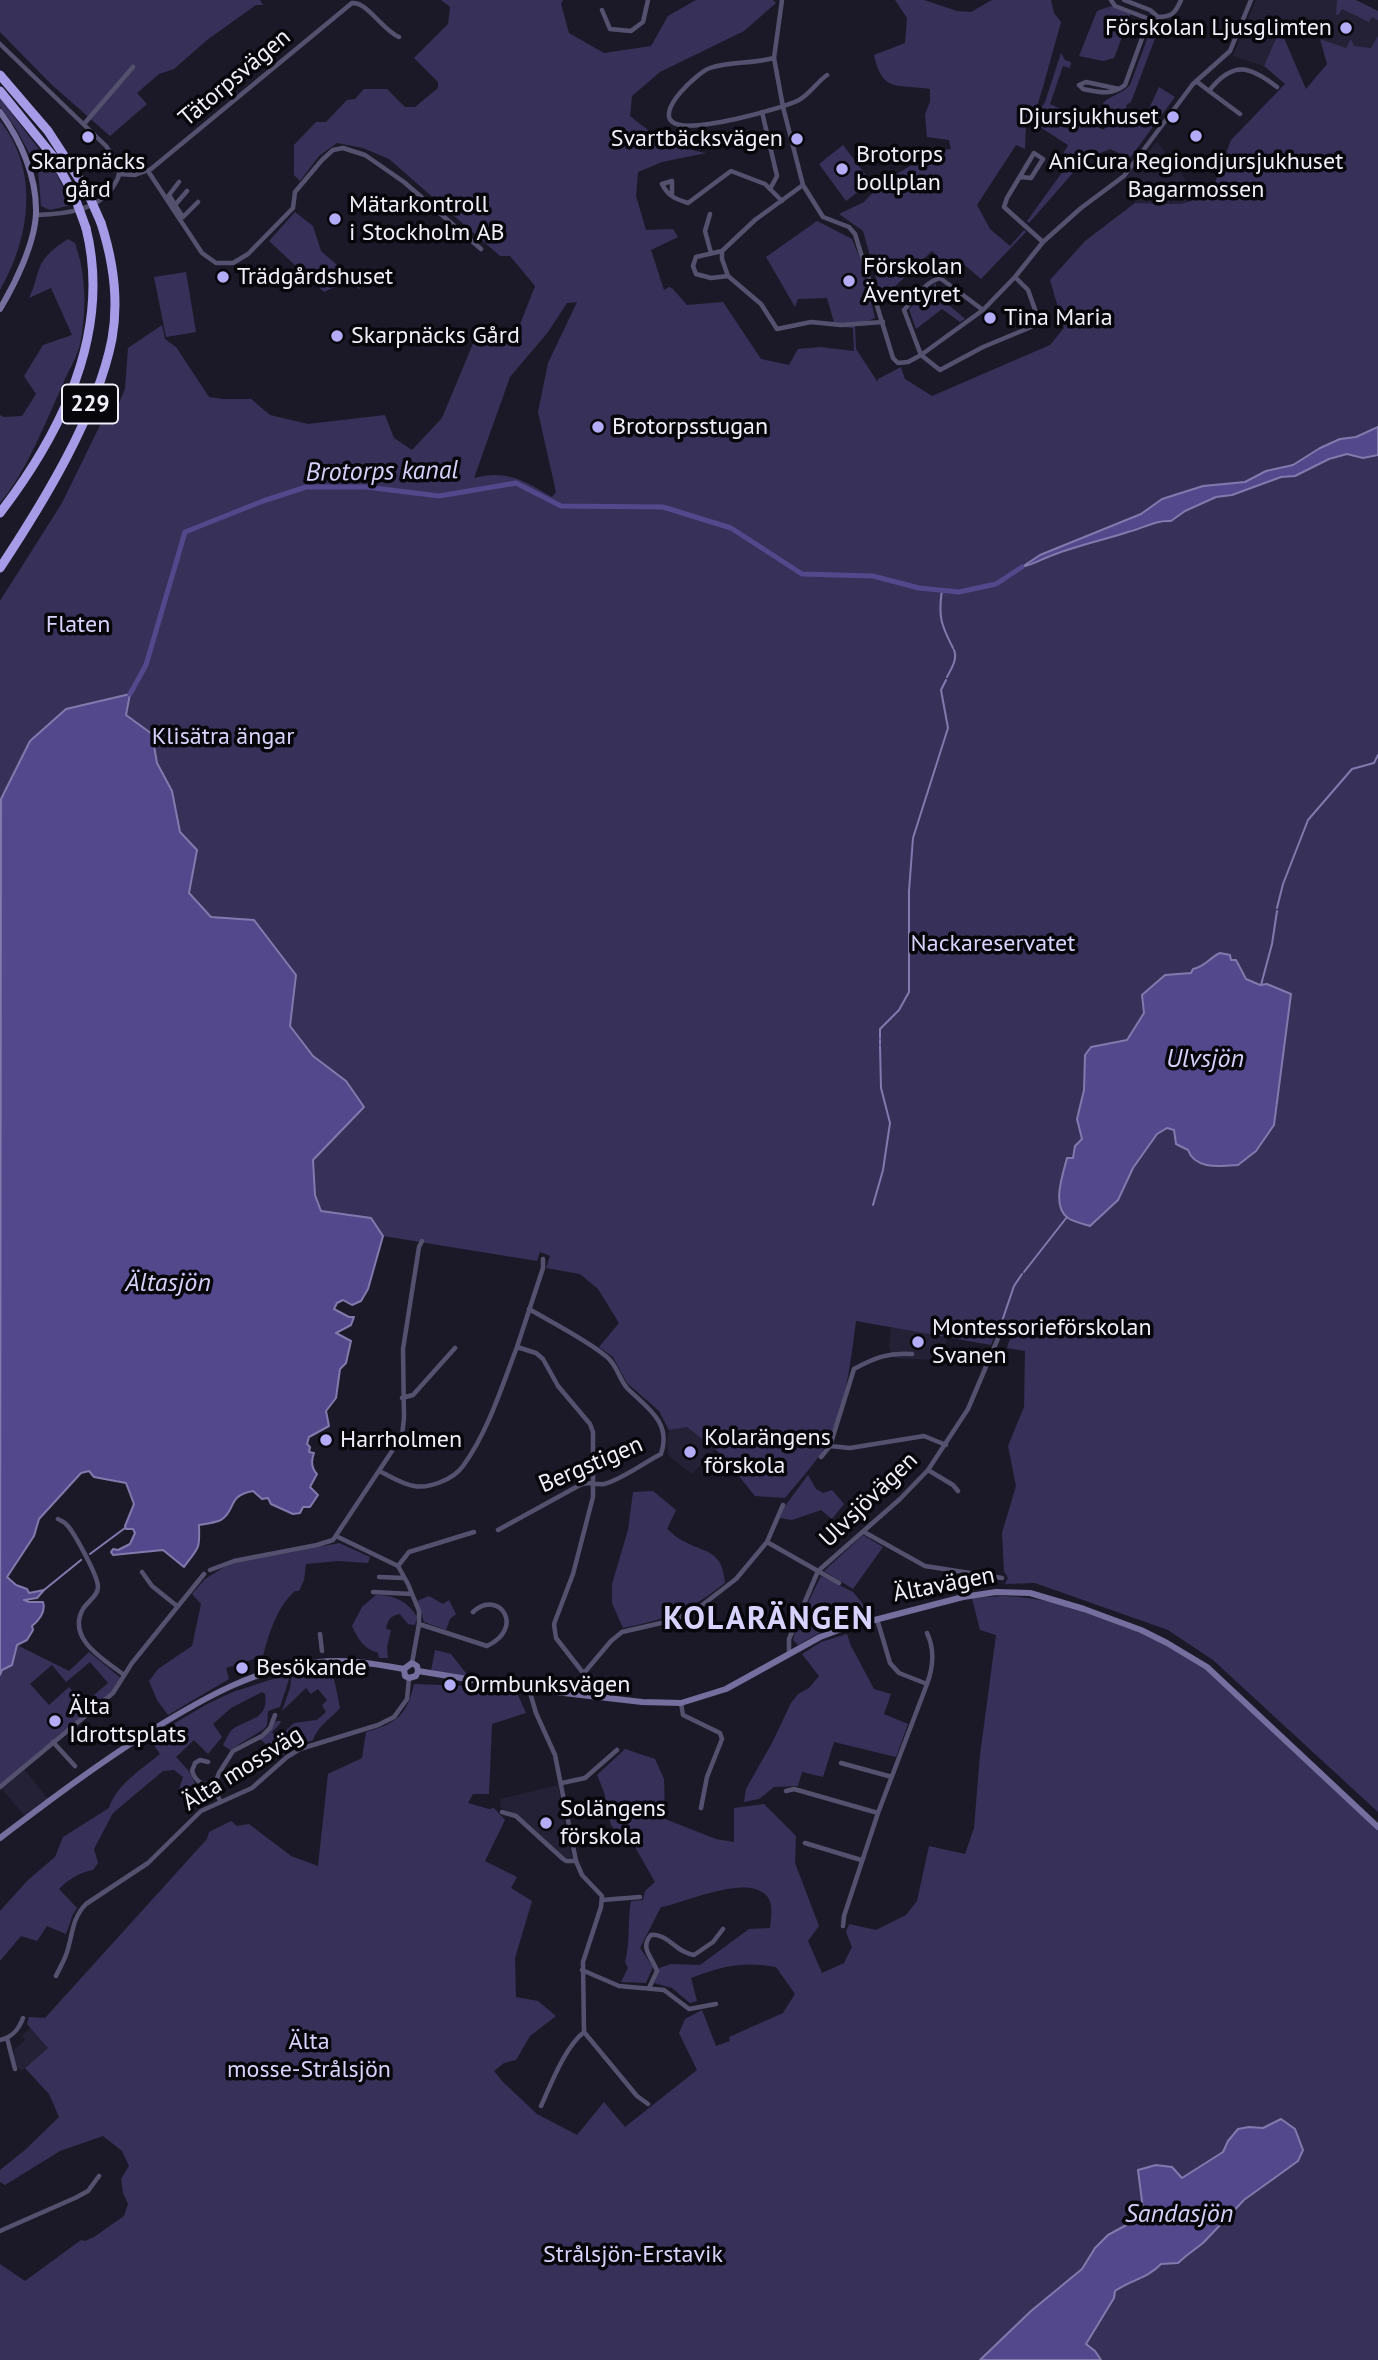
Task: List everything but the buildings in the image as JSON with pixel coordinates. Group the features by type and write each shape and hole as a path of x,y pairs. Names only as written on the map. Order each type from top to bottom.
{"highway":[{"name":"229","path":"0,75 48,131 87,191 102,223 110,252 115,289 114,323 106,362 90,405 38,507 0,568"},
{"name":"229","path":"0,91 52,155 75,195 91,250 94,289 92,318 84,358 55,426 27,475 0,513"}],"main road":[{"path":"0,112 10,125 29,169 36,215 30,241 13,287 0,310"},
{"name":"Ältavägen","path":"418,1671 529,1689 642,1702 681,1703 726,1689 820,1637 877,1619 963,1597 1016,1592 1039,1594 1141,1630 1207,1667 1378,1826"},
{"path":"0,1838 95,1766 194,1704 236,1683 286,1667 316,1662 356,1661 404,1669 412,1663 417,1666 418,1671 416,1676 409,1678 404,1669"}],"street":[{"path":"602,10 610,29 631,31 643,22 648,0"},
{"path":"782,0 774,58 783,107 803,185 824,216 849,227 855,234 893,358 898,363 908,362 921,355 983,310 1043,242 1081,208 1124,176 1196,81 1230,51 1251,0"},
{"path":"1111,0 1115,6 1149,19 1157,16 1169,17 1181,0"},
{"path":"1124,0 1150,10 1157,16"},
{"name":"Tätorpsvägen","path":"148,171 352,1 363,5 389,33 399,37"},
{"path":"1119,89 1086,82 1079,85 1083,89 1107,93 1119,89 1127,80 1149,19"},
{"path":"0,44 84,124 115,159 119,174 110,192 92,206 54,215 36,215"},
{"path":"774,58 758,63 718,66 704,71 676,98 667,113 670,120 676,124 712,125 783,107 802,98 827,75"},
{"path":"84,124 133,68"},
{"path":"1209,91 1228,72 1241,68 1262,76 1278,88"},
{"path":"1196,81 1240,114"},
{"path":"762,112 777,176 770,189"},
{"path":"119,174 135,175 148,171 202,253 216,263 233,263 248,254 293,208 295,192 322,160 333,150 343,148 365,155 404,182 481,249"},
{"path":"1021,177 1031,178 1043,159 1034,153 1004,207 1043,242"},
{"path":"672,196 675,200 688,203 731,171 762,183 782,201"},
{"path":"179,182 169,195 183,217 198,202"},
{"path":"728,276 711,278 696,274 693,266 696,257 722,251 755,220 803,185"},
{"path":"176,205 187,191"},
{"path":"710,214 705,230 711,253"},
{"path":"722,251 728,276 761,304 777,329 811,322 841,325 883,322"},
{"path":"983,310 940,278 923,289 904,310 921,355 940,370 984,347 1036,325 1038,318 1028,290 1015,276"},
{"path":"210,1570 234,1561 324,1544 336,1536 402,1436 403,1349 422,1241"},
{"path":"379,1471 414,1486 428,1486 452,1477 462,1467 496,1403 543,1268 543,1259"},
{"name":"Bergstigen","path":"498,1530 586,1482 604,1484 661,1454 664,1437 654,1411 624,1386 610,1359 529,1309"},
{"name":"Ulvsjövägen","path":"789,1653 789,1639 818,1571 864,1532 928,1470 968,1409 999,1336"},
{"path":"517,1347 536,1353 542,1359 558,1386 590,1424 593,1432 593,1497 573,1574 554,1624 556,1638 591,1683 591,1695"},
{"path":"402,1398 413,1395 455,1348"},
{"path":"821,1457 830,1446 855,1369 871,1359 894,1353 912,1354"},
{"path":"830,1446 850,1448 924,1436 946,1445"},
{"path":"928,1470 958,1490"},
{"path":"584,1673 622,1632 674,1620 701,1606 744,1571 767,1542 783,1505"},
{"path":"58,1519 67,1524 95,1575 98,1586 97,1593 82,1611 79,1627 83,1639 87,1646 124,1675"},
{"path":"398,1566 409,1552 474,1532"},
{"path":"864,1532 925,1566 1002,1577"},
{"path":"336,1536 398,1566 418,1611 419,1624 412,1663"},
{"path":"767,1542 839,1583"},
{"path":"142,1572 148,1582 177,1606"},
{"path":"0,1787 113,1693 124,1675 204,1574"},
{"path":"379,1577 404,1578"},
{"path":"373,1592 412,1594"},
{"path":"419,1624 481,1645 487,1646 495,1642 507,1627 508,1619 505,1613 489,1604 478,1607 473,1612"},
{"path":"877,1619 890,1663 899,1673 927,1684"},
{"path":"843,1926 861,1860 932,1670 927,1633"},
{"path":"320,1634 322,1651"},
{"name":"Älta mossväg","path":"56,1976 66,1955 71,1930 79,1912 106,1889 164,1850 195,1815 252,1788 287,1757 308,1745 386,1722 401,1710 407,1699 409,1678"},
{"path":"529,1689 536,1713 555,1755 576,1861 582,1875 602,1896 582,1970 584,2032 637,2096 648,2104"},
{"path":"681,1703 683,1715 720,1733 722,1739 707,1777 701,1808"},
{"path":"220,1801 214,1786 233,1751 262,1736 270,1728 275,1715"},
{"path":"53,1742 75,1766"},
{"path":"562,1783 585,1778 617,1750"},
{"path":"208,1762 200,1760 195,1763 192,1771 195,1780 214,1786"},
{"path":"841,1763 892,1777"},
{"path":"786,1791 793,1788 878,1813"},
{"path":"502,1812 516,1816 566,1861 576,1861"},
{"path":"804,1843 861,1860"},
{"path":"602,1900 640,1897"},
{"path":"649,1988 657,1971 645,1948 650,1935 661,1936 685,1953 694,1955 713,1942 723,1929"},
{"path":"582,1970 619,1986 664,1990 690,2008 716,2004"},
{"path":"0,2040 19,2029 23,2018"},
{"path":"541,2106 577,2038 584,2032"},
{"path":"7,2038 15,2069"},
{"path":"1,2229 75,2198 88,2190 99,2176"}],"shaded area":[{"path":"1256,0 1346,0 1378,15 1378,41 1368,61 1346,48 1320,39 1307,17 1280,30 1264,66 1233,56"},
{"path":"1157,142 1200,199 1180,204 1135,203 1126,183 1127,177"},
{"name":"Montessorieförskolan Svanen","path":"891,1327 948,1337 939,1360 893,1358 889,1347"},
{"name":"Kolarängens förskola","path":"687,1426 715,1449 692,1474 669,1456 667,1445 669,1430"},
{"path":"24,1769 48,1799 25,1816 1,1788"},
{"name":"Solängens förskola","path":"558,1785 572,1858 565,1858 517,1814 501,1808 500,1799"},
{"path":"31,2027 48,2048 21,2071 14,2062 14,2050 25,2040 22,2036"}],"green space":[{"path":"0,0 260,0 263,5 256,5 207,40 174,69 159,74 137,93 147,104 110,136 51,84 0,32"},
{"name":"Nackareservatet","path":"441,0 563,0 561,4 569,33 604,53 651,46 668,16 696,0 773,0 776,3 744,31 660,72 632,96 630,116 640,124 673,144 706,153 662,162 638,172 636,196 646,230 673,229 678,237 651,250 664,290 672,288 687,305 723,302 761,359 789,365 798,349 820,347 854,351 853,328 835,326 827,298 798,299 795,307 766,257 817,221 852,239 861,261 875,318 855,326 856,349 875,378 878,382 878,379 901,367 905,379 932,396 1050,345 1064,328 1050,280 1085,241 1135,203 1180,204 1210,196 1231,140 1285,84 1264,66 1280,29 1306,89 1327,64 1320,39 1346,48 1351,39 1354,46 1371,48 1378,36 1378,1812 1213,1660 1168,1630 1035,1583 1005,1584 1008,1578 1004,1571 1002,1533 1016,1486 1008,1446 1024,1407 1025,1351 1007,1348 1011,1335 997,1330 991,1345 856,1321 846,1386 832,1434 816,1460 785,1498 755,1496 721,1454 687,1427 669,1430 659,1411 627,1383 613,1357 599,1347 619,1323 598,1289 580,1274 546,1268 550,1256 540,1252 537,1261 383,1236 0,1372 0,601 62,503 108,409 119,403 125,389 128,348 162,325 165,339 176,347 209,397 251,399 270,415 308,424 385,415 394,438 412,450 442,418 477,334 519,327 535,286 510,256 500,256 389,159 363,148 337,143 319,156 300,181 294,175 294,145 316,122 326,122 347,100 355,99 364,89 387,89 405,107 415,107 438,88 438,82 414,58 448,24 450,7","holes":["577,302 548,363 538,412 556,492 552,497 506,476 474,478 510,377 548,332 567,303"]},
{"path":"895,0 924,0 957,11 971,12 992,0 1051,0 1054,13 1061,22 1036,109 1026,124 1025,149 1016,145 977,205 990,229 1010,246 1024,230 1026,232 981,279 960,261 952,261 947,266 932,251 882,299 863,231 839,214 864,202 883,182 929,155 951,149 949,140 927,137 925,114 930,102 930,89 893,84 882,76 877,67 874,55 905,43 907,18"},
{"path":"1337,0 1356,0 1378,11 1378,20 1372,17 1369,22 1342,9 1338,15"},
{"path":"1111,6 1131,13 1114,58 1103,61 1079,56 1097,11"},
{"path":"1172,21 1168,29 1157,33 1131,102 1126,105 1130,121 1146,115 1159,87 1175,97 1130,158 1110,149 1085,159 1029,223 1027,221 1071,160 1063,154 1068,145 1032,122 1045,102 1061,53 1065,60 1071,62 1070,68 1063,66 1050,104 1104,130 1108,120 1103,103 1130,85 1152,26"},
{"path":"0,98 54,169 72,205 50,210 41,206 38,169 15,127 0,107"},
{"path":"0,121 13,140 21,161 26,205 18,249 0,290"},
{"name":"Brotorps bollplan","path":"843,145 871,182 846,201 819,164"},
{"path":"295,212 313,226 321,251 361,286 360,289 345,282 324,292 269,241"},
{"path":"68,239 75,243 83,280 84,319 80,344 35,446 0,503 0,415 22,416 36,394 24,376 43,345 72,335 51,288 29,298 44,260"},
{"path":"186,272 196,332 166,337 154,277"},
{"path":"936,283 936,294 965,319 960,322 942,309 916,329 909,309"},
{"path":"808,1475 816,1489 823,1493 832,1490 844,1504 832,1519 821,1510 792,1520 780,1518 785,1506"},
{"path":"653,1491 676,1510 667,1529 680,1539 713,1555 721,1565 725,1583 677,1613 623,1628 612,1603 612,1584 628,1530 633,1492"},
{"path":"863,1535 883,1547 853,1589 824,1571"},
{"path":"339,1543 370,1557 368,1563 338,1561 306,1564 299,1591 289,1597 279,1613 263,1656 226,1668 229,1679 168,1715 157,1700 149,1681 158,1669 192,1646 201,1604 192,1594 205,1579 229,1564"},
{"path":"821,1576 853,1592 866,1608 863,1619 821,1632 798,1645 793,1640 795,1632 809,1626 804,1611"},
{"path":"376,1595 401,1600 417,1617 415,1625 408,1624 400,1614 390,1618 386,1629 391,1630 387,1647 388,1658 379,1658 378,1653 365,1646 352,1626 362,1607"},
{"path":"429,1596 443,1604 449,1600 456,1614 450,1619 446,1630 424,1622 417,1601"},
{"path":"1003,1596 1056,1603 1108,1619 1159,1642 1205,1668 1378,1829 1378,2360 1101,2360 1095,2351 1085,2345 1114,2298 1115,2291 1151,2273 1298,2161 1303,2150 1295,2129 1281,2119 1263,2128 1249,2127 1228,2141 1223,2152 1182,2178 1172,2167 1156,2165 1143,2209 1130,2223 1108,2235 1095,2248 1082,2269 1031,2311 980,2360 0,2360 0,2264 25,2281 81,2240 94,2237 124,2216 128,2204 121,2179 129,2166 122,2151 103,2136 60,2151 5,2185 0,2182 0,2170 59,2117 49,2094 25,2068 48,2048 27,2024 29,2017 45,2018 207,1839 209,1832 231,1821 237,1826 249,1824 291,1856 318,1866 328,1774 362,1758 366,1732 385,1726 398,1717 408,1704 414,1684 469,1686 517,1693 526,1713 492,1724 489,1794 473,1794 468,1803 494,1808 505,1820 485,1861 517,1877 511,1888 532,1901 515,1958 516,1997 538,2001 556,2016 530,2036 516,2060 504,2063 494,2071 537,2114 577,2135 604,2102 625,2127 697,2070 679,2033 685,2019 702,2010 716,2046 730,2041 729,2037 783,2013 795,1994 776,1967 753,1964 713,1970 691,1978 697,2001 690,2003 672,1988 654,1983 659,1968 671,1964 700,1965 749,1929 770,1928 772,1912 767,1896 758,1890 745,1887 716,1891 661,1907 640,1948 653,1967 646,1983 621,1982 628,1968 625,1962 631,1901 643,1900 645,1891 655,1882 635,1847 626,1843 611,1825 604,1792 597,1775 625,1749 655,1759 664,1779 665,1819 716,1839 734,1842 734,1808 764,1804 796,1836 795,1863 819,1926 808,1941 822,1973 844,1963 852,1947 846,1932 849,1924 876,1930 906,1915 917,1901 929,1846 965,1854 974,1828 980,1755 996,1635 980,1630 972,1598"},
{"path":"847,1634 874,1689 891,1694 884,1714 908,1724 896,1757 834,1742 823,1777 802,1772 798,1786 774,1787 759,1799 744,1802 746,1789 791,1703 819,1676 802,1654 821,1642"},
{"name":"Älta Idrottsplats","path":"17,1645 69,1671 89,1652 122,1679 116,1689 0,1786 0,1675 2,1670 12,1665","holes":["90,1662 108,1683 87,1701 81,1694 77,1697 69,1687 49,1705 30,1684 52,1665 66,1682"]},
{"path":"435,1650 451,1654 469,1677 431,1671"},
{"path":"329,1667 340,1708 322,1726 313,1740 290,1749 281,1757 260,1739 276,1721 281,1721 272,1732 277,1739 294,1723 317,1720 326,1712 322,1705 327,1700 318,1689 311,1694 306,1688 282,1711 292,1673"},
{"path":"288,1674 289,1679 280,1707 268,1711 264,1729 230,1750 223,1745 233,1729 261,1714 265,1703 265,1694 262,1692 231,1708 213,1724 222,1737 208,1754 194,1740 176,1757 188,1770 197,1787 189,1794 179,1789 183,1777 174,1770 163,1771 113,1813 94,1849 98,1863 93,1870 74,1877 59,1889 77,1908 66,1934 47,1926 37,1941 21,1936 0,1961 0,1911 28,1880 55,1857 63,1837 109,1808 123,1785 160,1754 149,1738 209,1703"}],"water":[{"path":"1378,427 1378,455 1363,458 1347,454 1329,459 1295,476 1281,477 1232,495 1216,497 1185,511 1171,521 1155,523 1072,548 1022,567 1040,555 1141,514 1162,499 1203,486 1245,482 1266,471 1293,465 1340,439 1356,437"},
{"name":"Ältasjön","path":"130,694 126,715 152,734 157,763 172,791 180,832 197,850 189,893 211,917 254,920 296,975 290,1026 313,1056 346,1081 364,1107 313,1160 315,1195 321,1211 371,1218 383,1236 368,1289 361,1301 352,1305 343,1300 337,1303 334,1309 354,1317 351,1325 336,1333 351,1341 346,1363 340,1369 336,1398 326,1411 329,1426 309,1437 307,1444 310,1447 309,1452 314,1453 312,1464 317,1474 310,1487 318,1495 310,1507 303,1507 300,1513 293,1514 271,1504 268,1498 262,1499 253,1491 245,1493 235,1500 221,1520 199,1525 197,1549 184,1567 163,1550 113,1555 113,1549 118,1550 130,1544 135,1533 133,1529 126,1529 125,1526 134,1504 126,1483 94,1477 89,1471 81,1473 39,1519 34,1536 7,1577 29,1593 44,1590 37,1598 24,1600 43,1602 44,1609 32,1626 33,1630 27,1640 17,1645 12,1665 2,1670 0,1675 1,799 30,741 66,709"},
{"name":"Ulvsjön","path":"1220,953 1230,955 1231,960 1236,960 1246,979 1291,994 1274,1125 1256,1151 1238,1165 1224,1166 1196,1161 1188,1150 1176,1144 1174,1130 1167,1128 1157,1134 1133,1168 1118,1200 1090,1226 1068,1218 1063,1213 1059,1198 1067,1158 1073,1158 1075,1146 1082,1139 1077,1119 1084,1090 1085,1055 1091,1047 1127,1040 1144,1013 1142,995 1165,975 1191,973 1193,969"},
{"name":"Sandasjön","path":"1281,2119 1295,2129 1303,2150 1298,2161 1244,2200 1203,2243 1178,2263 1161,2264 1151,2273 1115,2291 1114,2298 1086,2344 1101,2360 980,2360 1031,2311 1082,2269 1095,2248 1108,2235 1130,2223 1143,2209 1138,2170 1156,2165 1172,2167 1182,2178 1223,2152 1238,2129 1263,2128"}],"waterway":[{"name":"Brotorps kanal","path":"130,694 146,665 185,532 306,487 366,487 439,496 516,483 561,506 663,507 731,528 802,574 873,576 919,588 959,592 996,584 1022,567"},
{"path":"942,590 942,620 953,648"},
{"path":"947,677 955,660 954,650"},
{"path":"880,1038 880,1029 899,1010 909,992 909,891 913,838 948,728 941,690 946,680"},
{"path":"1277,908 1283,884 1308,820 1352,769 1374,763 1378,755"},
{"path":"1261,985 1277,911"},
{"path":"873,1205 883,1170 890,1123 881,1088 880,1046"},
{"path":"1024,1272 1067,1217"},
{"path":"1000,1327 1014,1286 1022,1274"},
{"path":"90,1554 125,1528"},
{"path":"44,1590 81,1560"}],"place":[{"name":"Förskolan Ljusglimten","path":"1346,28"},
{"name":"Djursjukhuset","path":"1173,117"},
{"name":"AniCura Regiondjursjukhuset Bagarmossen","path":"1196,136"},
{"name":"Skarpnäcks gård","path":"88,137"},
{"name":"Svartbäcksvägen","path":"797,139"},
{"name":"Brotorps bollplan","path":"842,169"},
{"name":"Mätarkontroll i Stockholm AB","path":"335,219"},
{"name":"Trädgårdshuset","path":"223,277"},
{"name":"Förskolan Äventyret","path":"849,281"},
{"name":"Tina Maria","path":"990,318"},
{"name":"Skarpnäcks Gård","path":"337,336"},
{"name":"Brotorpsstugan","path":"598,427"},
{"name":"Montessorieförskolan Svanen","path":"918,1342"},
{"name":"Harrholmen","path":"326,1440"},
{"name":"Kolarängens förskola","path":"690,1452"},
{"name":"Besökande","path":"242,1668"},
{"name":"Ormbunksvägen","path":"450,1685"},
{"name":"Älta Idrottsplats","path":"55,1721"},
{"name":"Solängens förskola","path":"546,1823"}],"district":[{"name":"KOLARÄNGEN","path":"769,1620"}],"park label":[{"name":"Flaten","path":"78,625"},
{"name":"Klisätra ängar","path":"223,737"},
{"name":"Älta mosse-Strålsjön","path":"309,2056"},
{"name":"Strålsjön-Erstavik","path":"633,2255"}]}
